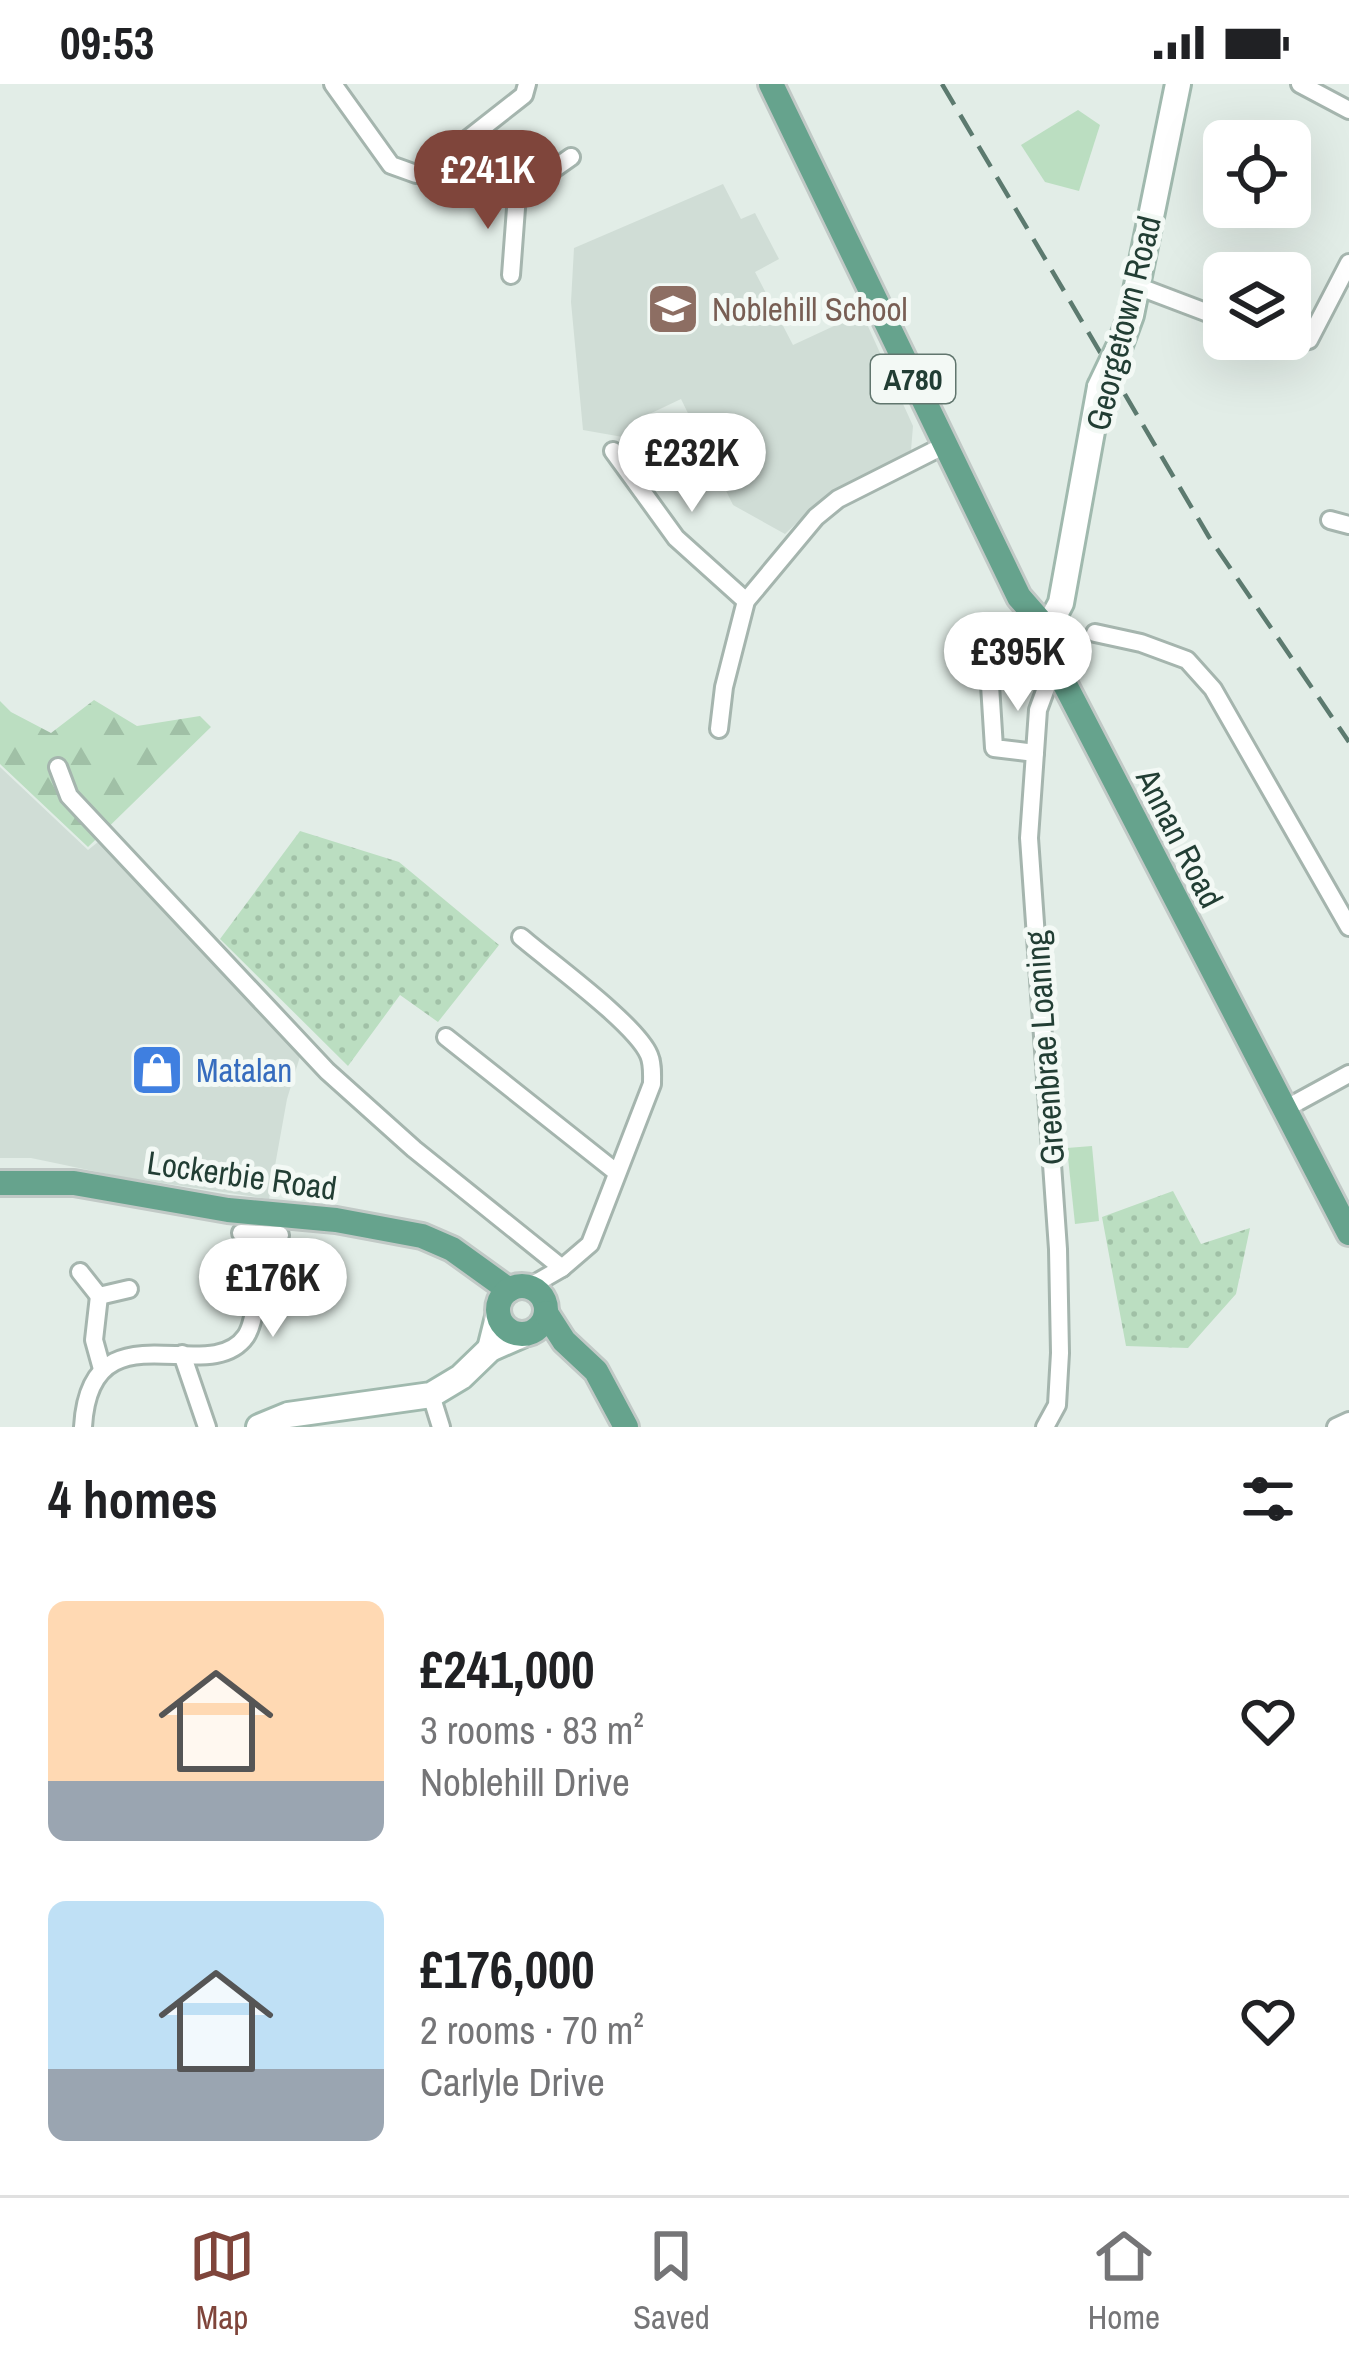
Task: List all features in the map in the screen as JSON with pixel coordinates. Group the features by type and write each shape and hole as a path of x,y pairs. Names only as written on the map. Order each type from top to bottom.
{"main road":[{"name":"Annan Road","path":"771,84 1019,597 1047,629 1058,671 1349,1233"},
{"name":"Lockerbie Road","path":"0,1183 74,1183 279,1218 335,1220 422,1236 452,1249 522,1309"},
{"path":"522,1309 596,1371 626,1427"}],"street":[{"path":"333,84 391,165 416,174 524,95 527,84"},
{"name":"Georgetown Road","path":"1047,629 1061,603 1100,386 1120,345 1137,286 1178,84"},
{"path":"1300,84 1349,110"},
{"path":"474,135 518,195 511,275"},
{"path":"518,195 571,157"},
{"path":"1311,336 1349,263"},
{"path":"1137,286 1203,311"},
{"path":"719,729 724,687 746,602 816,517 838,499 945,445"},
{"path":"613,451 676,538 746,602"},
{"path":"1330,520 1349,525"},
{"path":"1095,633 1142,643 1186,660 1213,688 1349,926"},
{"name":"Greenbrae Loaning","path":"1045,1427 1057,1405 1059,1270 1029,838 1038,710 1049,680 1058,671"},
{"path":"990,685 994,748 1035,753"},
{"path":"58,767 70,796 326,1071 562,1268"},
{"path":"259,1427 288,1414 431,1395 461,1377 590,1244 652,1084 652,1060 620,1022 521,937"},
{"path":"446,1036 616,1172"},
{"path":"1283,1110 1349,1074"},
{"path":"83,1427 85,1397 102,1369 122,1358 222,1352 245,1337 252,1323 251,1234 280,1235"},
{"path":"80,1272 99,1296 94,1340 102,1369"},
{"path":"99,1296 129,1289"},
{"path":"182,1354 206,1427"},
{"path":"431,1395 441,1427"},
{"path":"1336,1427 1349,1421"}],"shaded area":[{"path":"723,184 741,219 755,213 779,259 755,272 793,345 862,313 913,426 911,450 811,509 785,534 733,505 681,399 641,418 634,439 583,430 571,302 574,248"},
{"path":"0,767 88,850 98,842 302,1050 287,1099 269,1199 31,1158 0,1158"}],"green space":[{"path":"1078,110 1100,125 1079,191 1045,182 1021,145"},
{"path":"94,700 137,726 200,716 211,727 88,847 0,764 0,701 51,733"},
{"path":"300,831 399,862 499,945 438,1022 400,995 348,1066 220,939"},
{"path":"1092,1146 1099,1221 1075,1224 1067,1148"},
{"path":"1173,1191 1201,1244 1250,1228 1236,1294 1188,1348 1126,1346 1102,1217"}],"railway":[{"path":"942,84 1209,537 1349,742"}],"place":[{"name":"Noblehill School","path":"673,309"},
{"name":"Matalan","path":"157,1070"}]}
